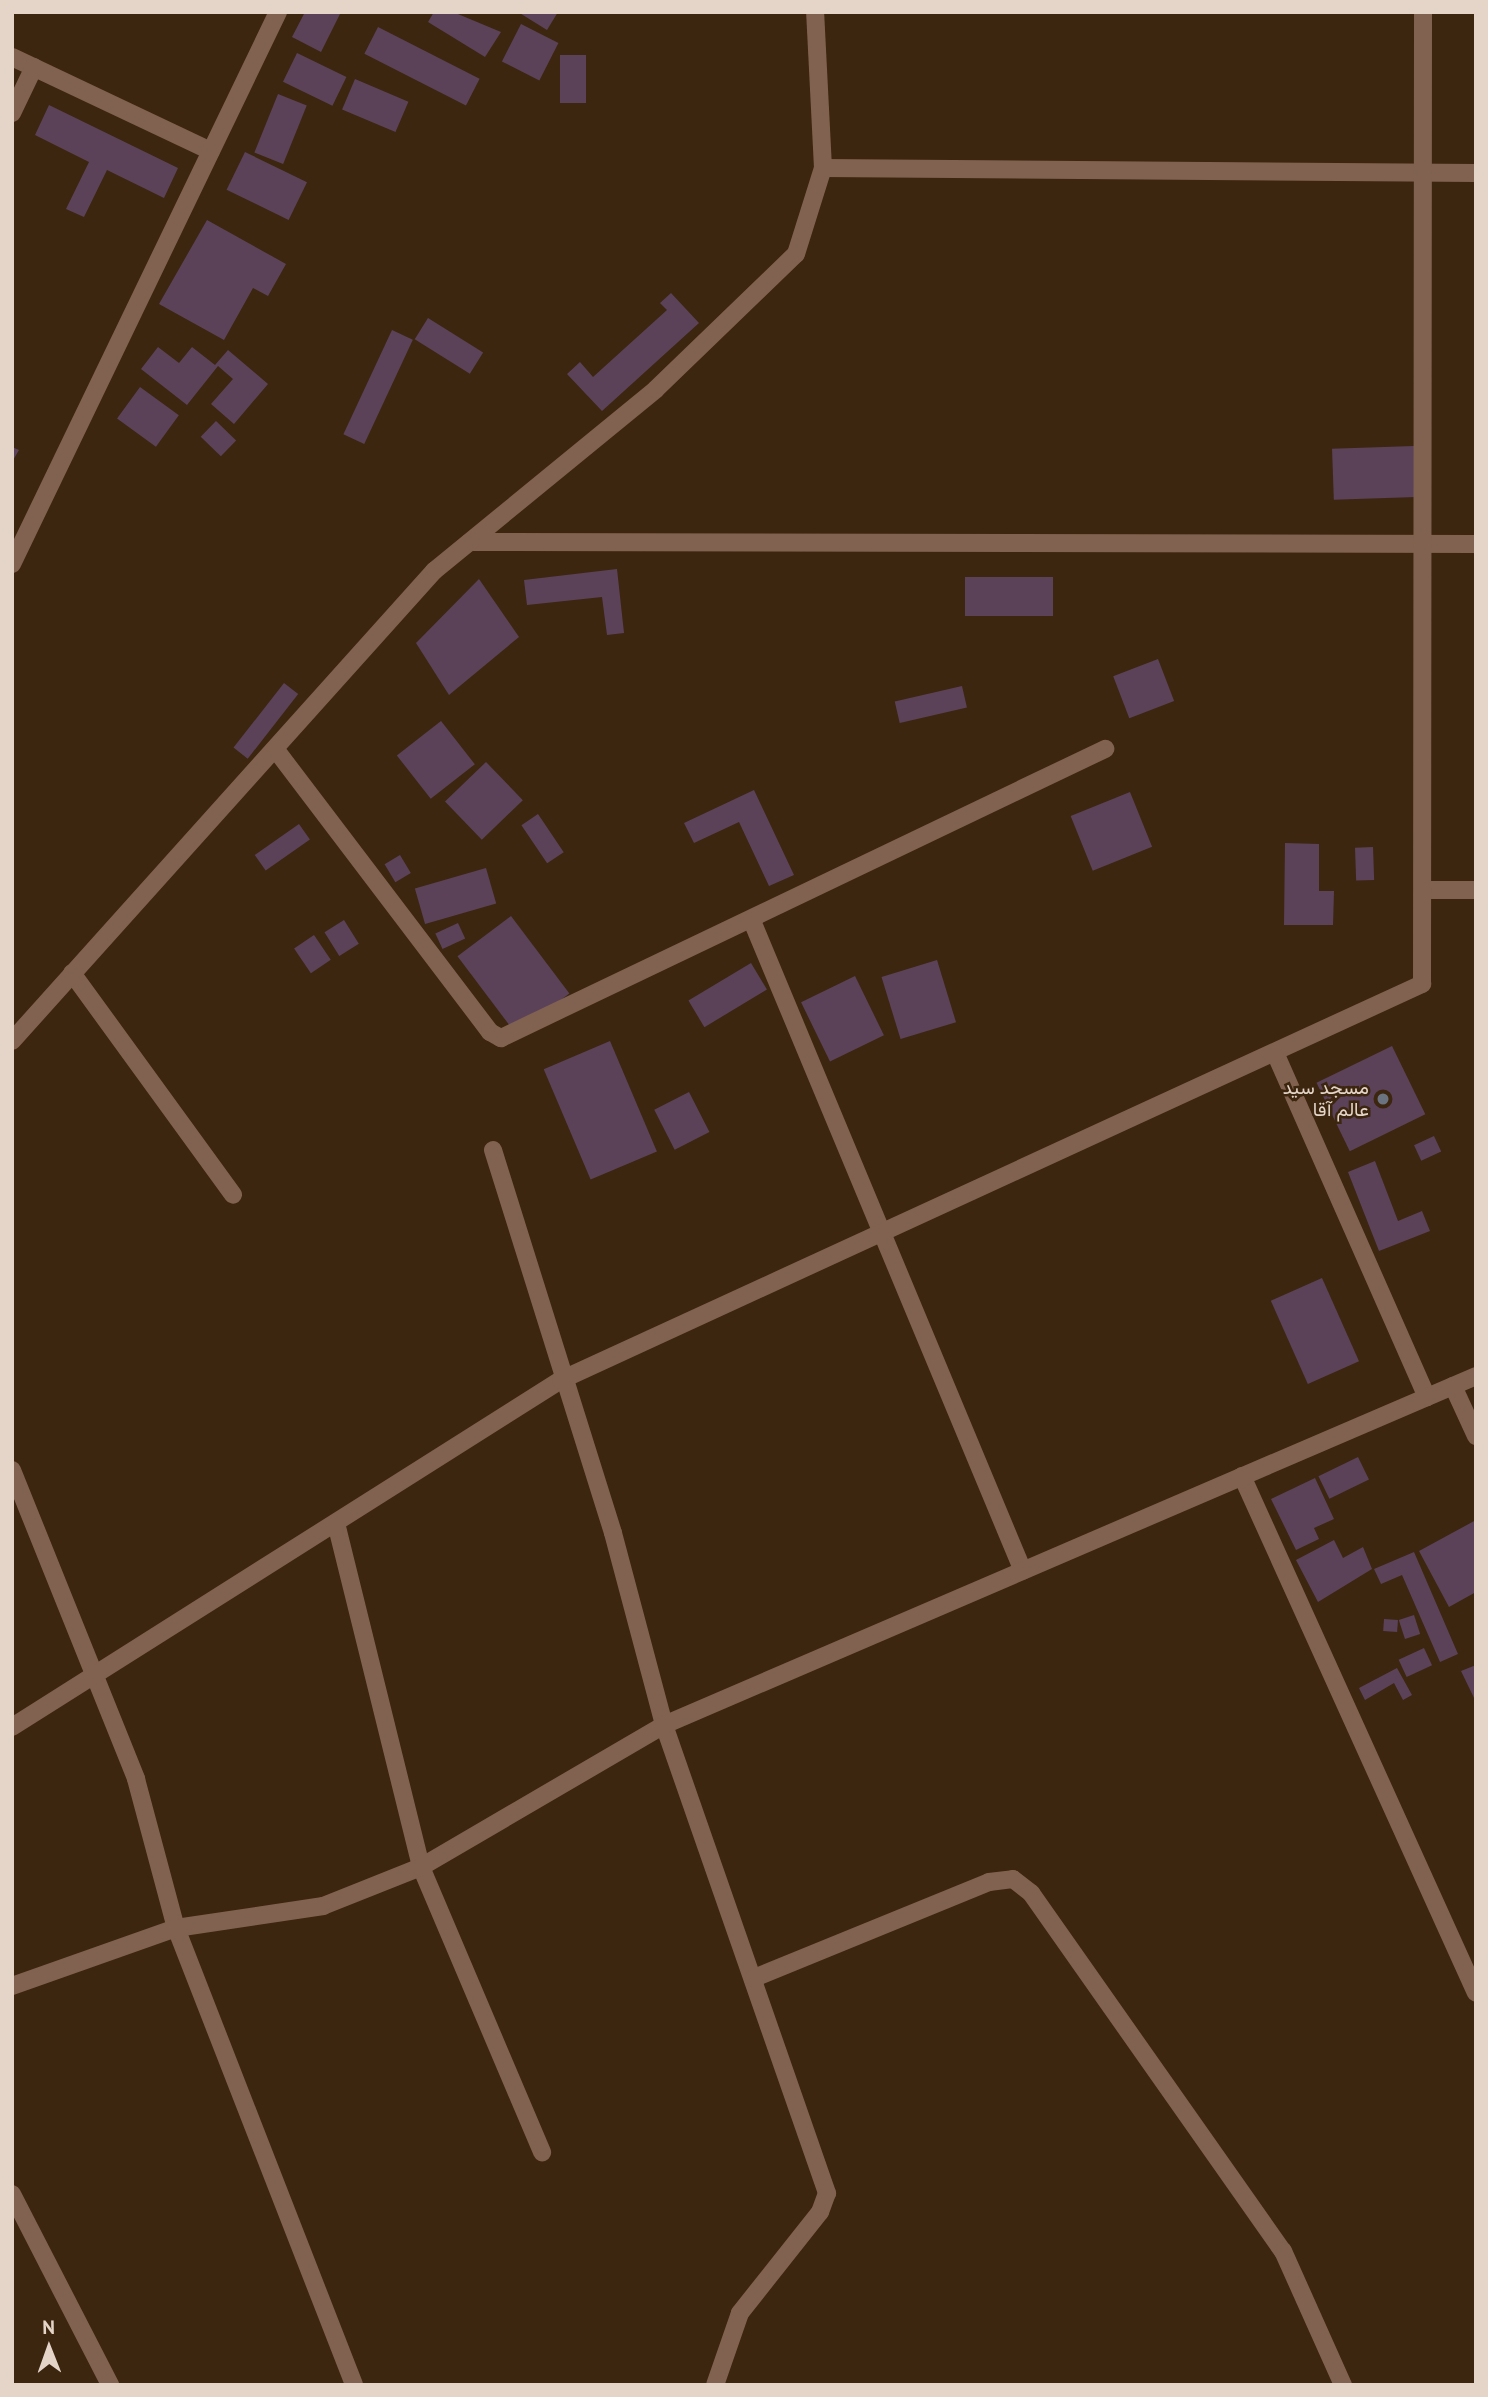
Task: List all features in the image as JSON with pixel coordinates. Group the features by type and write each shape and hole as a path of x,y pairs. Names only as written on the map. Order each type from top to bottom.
{"street":[{"path":"12,564 278,12"},
{"path":"12,1041 276,750 434,570 656,389 796,254 823,167 815,12"},
{"path":"12,1727 561,1380 1276,1055 1422,984 1423,12"},
{"path":"12,57 211,151"},
{"path":"12,113 34,67"},
{"path":"823,167 1476,173"},
{"path":"470,542 1476,544"},
{"path":"276,750 490,1032 501,1038 752,921 1105,749"},
{"path":"1423,890 1476,890"},
{"path":"752,921 1023,1571"},
{"path":"72,973 233,1195"},
{"path":"1276,1055 1427,1396"},
{"path":"493,1150 561,1380 613,1534 664,1726 827,2193 820,2212 740,2313 715,2385"},
{"path":"12,1986 176,1928 323,1906 421,1867 664,1726 1476,1376"},
{"path":"1453,1385 1476,1436"},
{"path":"12,1470 136,1779 176,1928 354,2385"},
{"path":"1242,1476 1476,1993"},
{"path":"336,1522 421,1867 542,2152"},
{"path":"754,1978 989,1882 1013,1879 1031,1893 1283,2250 1343,2385"},
{"path":"12,2194 110,2385"}],"building":[{"path":"305,12 341,12 321,52 292,37"},
{"path":"434,12 453,12 501,32 485,57 428,22"},
{"path":"518,12 558,12 547,30"},
{"path":"521,24 558,43 539,80 502,61"},
{"path":"378,27 480,79 466,105 364,54"},
{"path":"297,53 346,77 332,106 283,82"},
{"path":"560,55 586,55 586,103 560,103"},
{"path":"355,79 408,102 395,132 342,109"},
{"path":"278,94 307,106 283,164 254,152"},
{"path":"49,105 178,168 164,198 107,170 84,217 66,209 89,162 35,135"},
{"path":"245,152 307,182 289,220 227,190"},
{"path":"207,220 286,264 268,296 253,288 224,340 159,304"},
{"path":"671,293 699,323 602,411 567,374 580,362 593,377 667,310 660,303"},
{"path":"428,318 483,352 470,374 415,339"},
{"path":"392,330 413,340 364,444 343,434"},
{"path":"158,347 179,363 192,347 215,365 228,350 268,384 234,424 211,404 233,379 218,366 187,405 141,369"},
{"path":"140,387 179,415 156,447 117,419"},
{"path":"216,421 236,440 221,456 201,437"},
{"path":"1414,446 1416,497 1334,500 1332,449"},
{"path":"12,447 19,450 12,462"},
{"path":"617,569 624,633 607,635 602,597 527,605 524,580"},
{"path":"965,577 1053,577 1053,616 965,616"},
{"path":"479,579 519,637 449,695 416,643"},
{"path":"1158,659 1174,701 1129,718 1113,676"},
{"path":"284,683 298,694 248,759 234,748"},
{"path":"962,686 967,707 900,723 895,702"},
{"path":"441,721 475,764 431,799 397,755"},
{"path":"486,762 523,800 482,840 445,802"},
{"path":"754,790 794,875 769,886 739,822 694,843 684,823"},
{"path":"1130,792 1152,847 1093,871 1071,816"},
{"path":"538,814 564,852 547,863 521,825"},
{"path":"299,824 310,840 266,871 255,855"},
{"path":"1285,843 1319,844 1319,891 1334,891 1333,925 1284,925"},
{"path":"1373,847 1374,880 1356,881 1355,848"},
{"path":"400,855 411,873 395,882 385,864"},
{"path":"486,868 496,904 425,924 415,888"},
{"path":"511,916 569,993 516,1034 457,956"},
{"path":"344,920 359,944 339,956 324,932"},
{"path":"458,923 465,938 443,949 435,934"},
{"path":"314,935 331,960 311,973 294,948"},
{"path":"937,960 956,1022 901,1039 882,977"},
{"path":"751,963 767,990 704,1027 688,1001"},
{"path":"855,976 884,1035 830,1062 801,1002"},
{"path":"610,1041 657,1151 591,1180 544,1069"},
{"path":"1392,1046 1425,1114 1350,1151 1317,1083"},
{"path":"689,1092 709,1132 675,1150 654,1110"},
{"path":"1434,1136 1441,1151 1421,1161 1414,1145"},
{"path":"1375,1161 1398,1221 1422,1211 1430,1231 1379,1251 1348,1172"},
{"path":"1322,1278 1359,1361 1308,1384 1271,1301"},
{"path":"1358,1457 1369,1479 1329,1499 1318,1476"},
{"path":"1315,1478 1334,1519 1314,1528 1319,1539 1296,1550 1271,1499"},
{"path":"1476,1520 1476,1592 1449,1607 1419,1551"},
{"path":"1334,1540 1343,1558 1363,1547 1372,1569 1318,1602 1296,1560"},
{"path":"1414,1552 1458,1654 1440,1662 1402,1575 1381,1584 1374,1569"},
{"path":"1414,1615 1420,1634 1405,1639 1399,1620"},
{"path":"1384,1619 1398,1620 1397,1632 1383,1631"},
{"path":"1424,1648 1432,1665 1407,1677 1399,1660"},
{"path":"1476,1665 1476,1702 1461,1671"},
{"path":"1397,1668 1412,1695 1403,1700 1394,1683 1365,1700 1359,1688"}],"place":[{"name":"مسجد سید عالم آقا","path":"1383,1099"}]}
